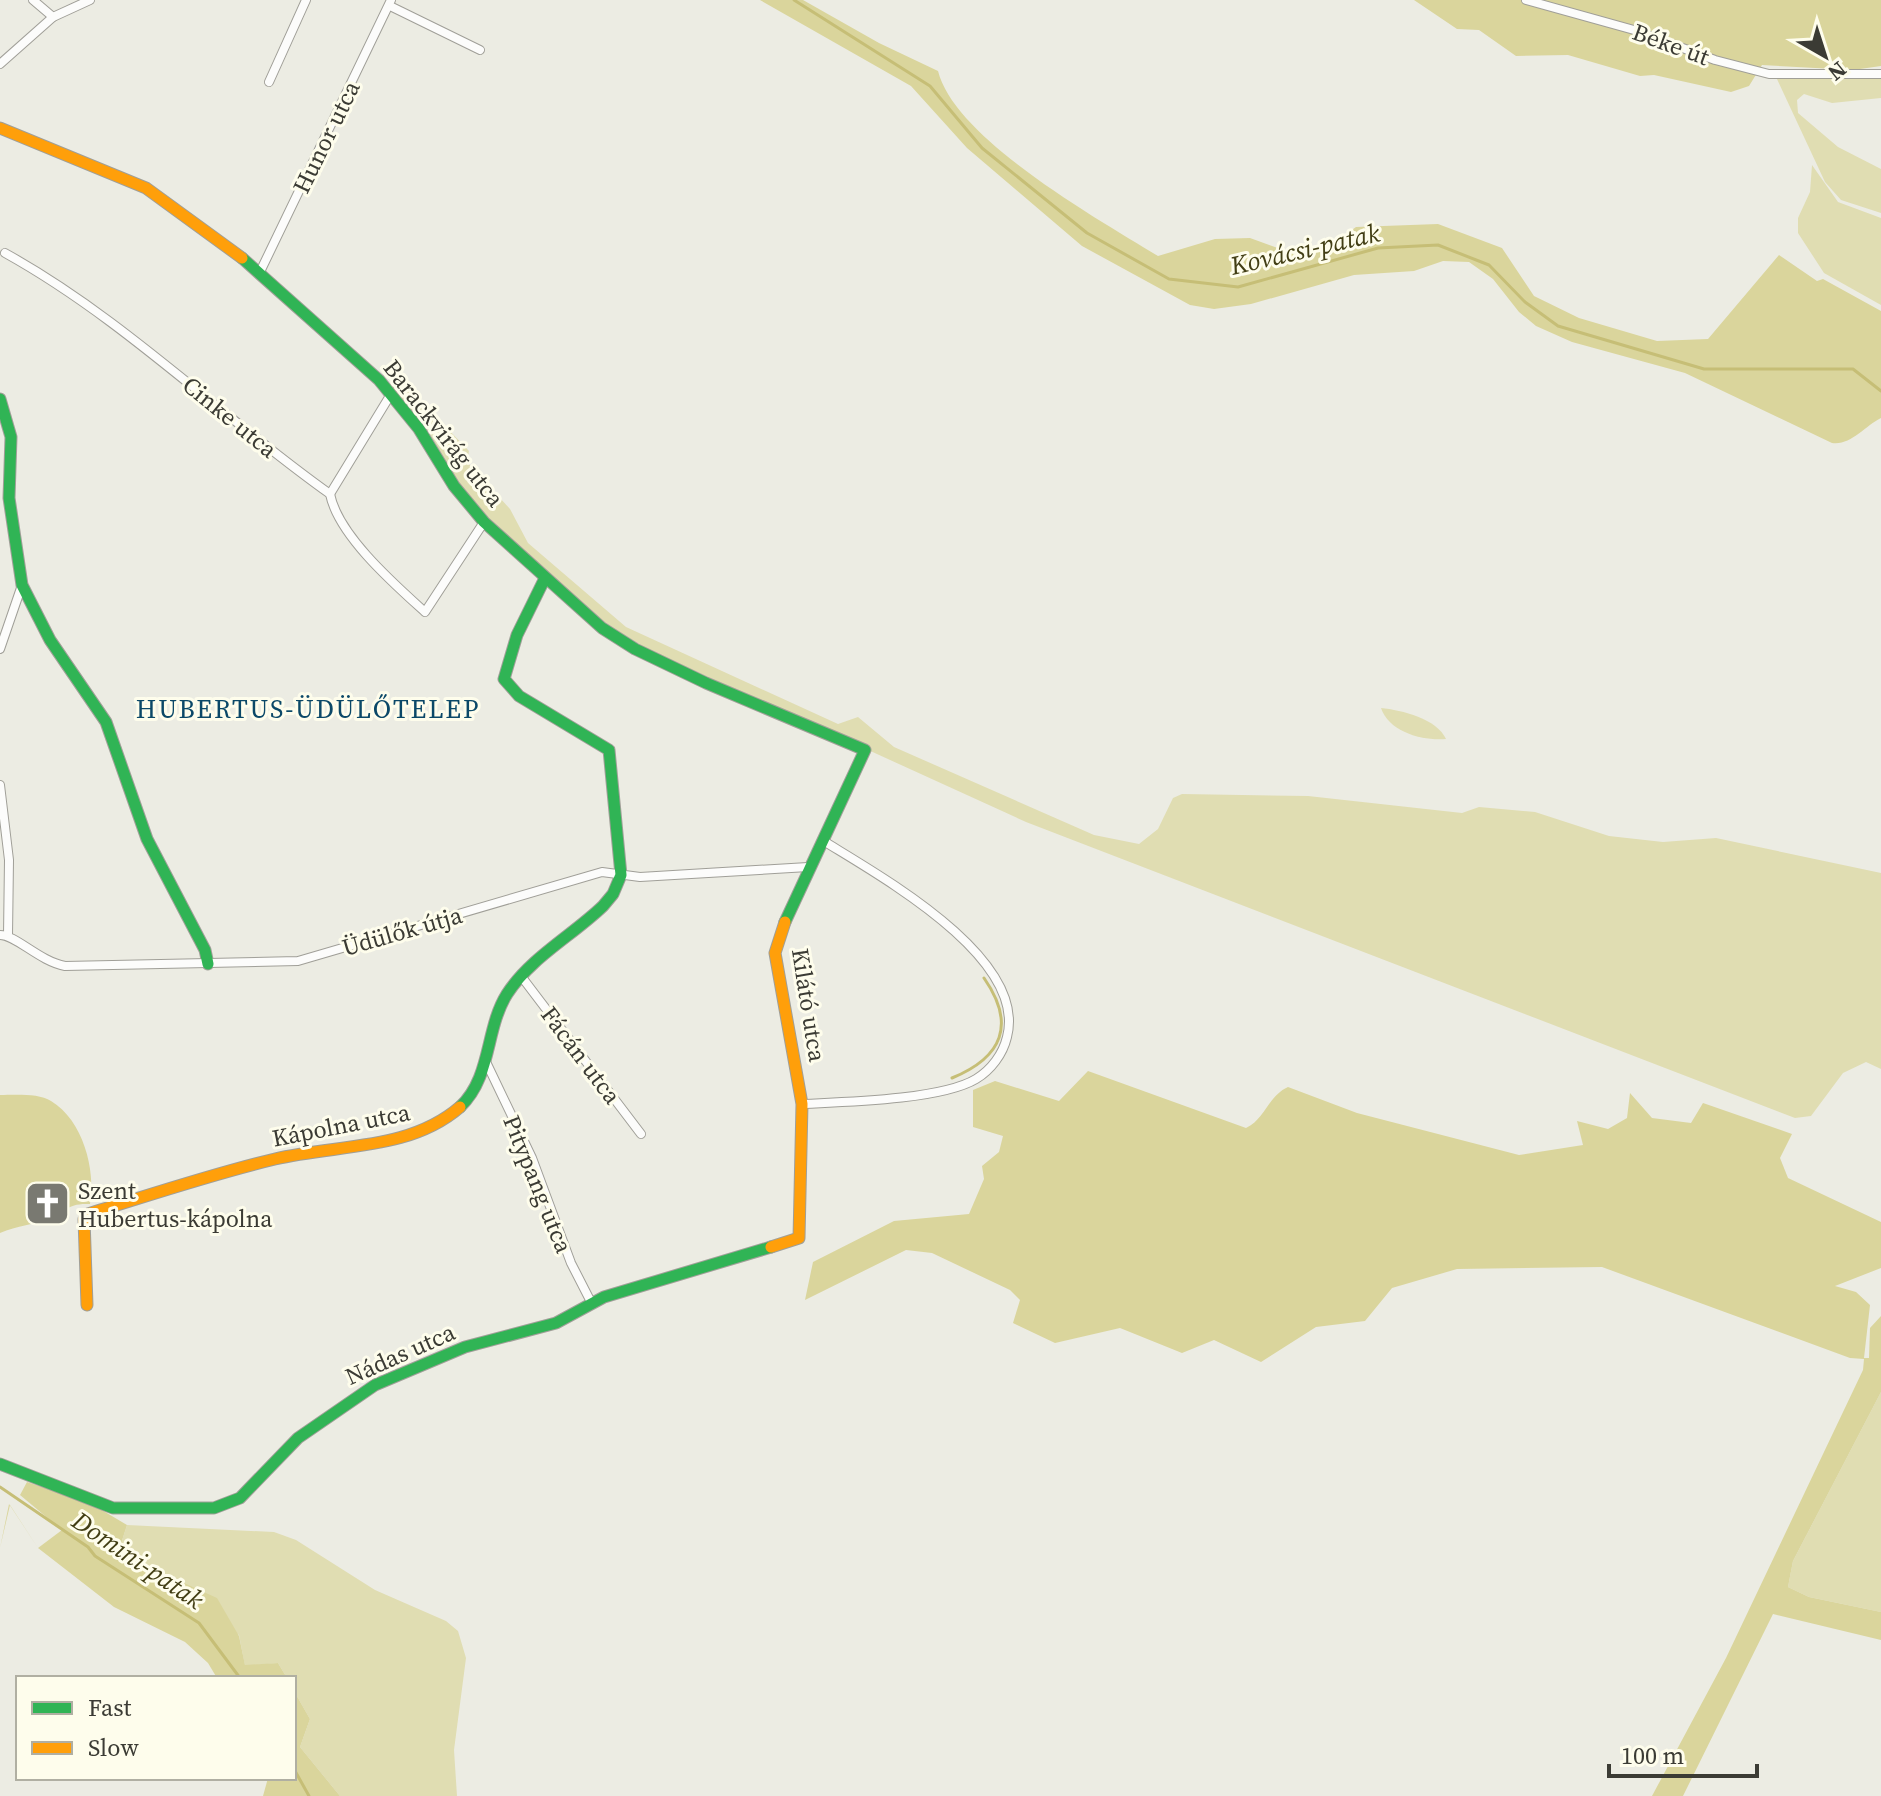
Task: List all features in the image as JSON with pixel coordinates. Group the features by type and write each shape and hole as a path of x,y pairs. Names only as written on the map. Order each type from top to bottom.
{"street":[{"path":"33,0 53,17"},
{"path":"0,64 53,17 90,0"},
{"path":"269,82 306,0"},
{"name":"Béke út","path":"1526,0 1634,30 1715,60 1769,74 1881,74"},
{"path":"390,3 480,50"},
{"name":"Hunor utca","path":"259,274 390,3"},
{"name":"Barackvirág utca","path":"0,128 146,188 196,220 391,394 419,429 454,486 484,522 602,628 635,649 706,683 865,750"},
{"name":"Cinke utca","path":"5,253 102,313 267,449 330,494 333,507 345,528 402,592 425,612 484,522"},
{"path":"330,494 391,394"},
{"path":"0,399 11,437 9,498 22,585 43,629 106,722 147,839 205,950 208,964"},
{"path":"545,578 517,635 504,679 519,696 609,750 621,849 620,875"},
{"path":"0,649 22,585"},
{"name":"Kilátó utca","path":"799,1238 802,1104 775,953 786,914 865,750"},
{"path":"0,785 9,860 4,935"},
{"path":"802,1104 935,1091 975,1080 991,1067 1005,1047 1010,1028 1008,1007 998,978 967,945 914,899 822,840"},
{"name":"Üdülők útja","path":"4,935 39,959 65,966 298,961 602,872 620,875 808,867"},
{"name":"Kápolna utca","path":"87,1305 84,1219 88,1214 308,1150 386,1141 431,1129 465,1103 487,1064 497,1007 521,976 603,907 615,892 620,875"},
{"name":"Fácán utca","path":"521,976 641,1134"},
{"name":"Pitypang utca","path":"487,1064 532,1158 571,1263 591,1302"},
{"name":"Nádas utca","path":"0,1464 113,1508 214,1508 240,1498 298,1438 375,1385 465,1347 556,1323 591,1302 799,1238"}],"shaded area":[{"path":"760,0 803,0 879,43 938,71 950,97 999,150 1067,199 1158,256 1215,239 1250,238 1300,256 1327,248 1356,227 1438,224 1502,248 1534,296 1579,318 1657,341 1708,339 1779,255 1817,281 1823,279 1881,311 1881,418 1851,439 1832,443 1685,373 1572,342 1536,326 1519,312 1493,279 1469,262 1443,261 1414,271 1354,275 1251,304 1214,309 1190,305 1082,246 967,148 911,86"},
{"path":"1414,0 1881,0 1881,66 1853,70 1762,65 1749,86 1731,92 1654,75 1640,76 1568,55 1516,56 1479,30 1457,29"},
{"path":"1776,77 1881,79 1881,98 1832,103 1804,94 1797,100 1798,113 1838,147 1881,169 1881,213 1841,200 1825,182"},
{"path":"1812,165 1838,202 1881,218 1881,305 1824,273 1798,233 1798,218 1810,192"},
{"path":"398,377 469,451 467,462 510,509 528,543 626,627 838,724 858,717 894,747 1094,835 1139,844 1158,829 1173,798 1182,794 1308,796 1462,813 1479,807 1535,812 1609,836 1663,842 1716,838 1881,873 1881,1069 1866,1062 1843,1073 1811,1116 1795,1118 1026,822 649,650 608,625 472,506 424,424 390,388"},
{"path":"1381,708 1408,713 1427,721 1446,739 1417,736 1399,729"},
{"path":"1088,1071 1246,1128 1288,1087 1357,1113 1519,1155 1583,1145 1577,1121 1608,1129 1627,1118 1630,1093 1652,1118 1691,1123 1703,1103 1792,1134 1780,1158 1788,1178 1881,1222 1881,1268 1835,1286 1856,1292 1870,1305 1864,1358 1869,1358 1870,1328 1881,1316 1881,1392 1793,1561 1788,1587 1809,1597 1881,1612 1881,1640 1773,1614 1683,1796 1652,1796 1726,1658 1863,1370 1864,1359 1850,1358 1602,1267 1457,1269 1392,1288 1365,1321 1316,1327 1261,1362 1214,1340 1182,1353 1120,1328 1055,1343 1013,1323 1020,1300 1010,1290 932,1253 906,1250 805,1300 813,1262 894,1221 969,1214 984,1179 982,1166 999,1152 1003,1136 973,1127 973,1090 995,1081 1059,1101"},
{"path":"0,1095 46,1098 62,1109 85,1147 91,1176 90,1204 71,1206 50,1219 0,1233"},
{"path":"1881,1392 1881,1612 1809,1597 1788,1587 1793,1561"},
{"path":"27,1482 90,1503 127,1525 118,1553 217,1598 239,1636 245,1665 278,1663 286,1676 216,1676 208,1663 185,1642 114,1607 38,1548 62,1530 20,1495"},
{"path":"127,1525 274,1532 296,1540 375,1590 446,1621 458,1631 466,1658 454,1750 457,1796 340,1796 300,1747 310,1719 296,1694 296,1676 286,1676 278,1663 245,1666 239,1635 118,1553"},
{"path":"296,1694 310,1719 300,1747 340,1796 263,1796 267,1780 296,1780"}],"waterway":[{"name":"Kovácsi-patak","path":"794,0 930,86 982,148 1087,233 1169,279 1238,287 1378,248 1438,245 1489,265 1525,302 1558,326 1704,369 1853,369 1881,391"},
{"path":"952,1078 983,1060 999,1037 1000,1010 984,978"},
{"name":"Domini-patak","path":"0,1487 88,1547 95,1556 199,1623 239,1676"},
{"name":"Domini-patak","path":"296,1773 309,1796"}],"traffic: fast":[{"path":"242,258 379,380 419,429 454,486 484,522 602,628 635,649 706,683 865,750 785,922"},
{"path":"0,399 11,437 9,498 22,585 50,640 106,722 147,839 205,950 208,964"},
{"path":"460,1107 478,1082 500,1008 516,981 603,906 613,894 621,875 609,750 519,696 504,679 517,635 545,578"},
{"path":"0,1464 113,1508 214,1508 240,1498 298,1438 375,1385 465,1347 556,1323 604,1297 771,1247"}],"traffic: slow":[{"path":"0,128 146,188 242,258"},
{"path":"771,1247 799,1238 802,1104 775,953 785,922"},
{"path":"87,1305 84,1219 88,1214 275,1159 396,1139 418,1132 460,1107"}],"place":[{"name":"Szent Hubertus-kápolna","path":"47,1204"}],"district":[{"name":"HUBERTUS-ÜDÜLŐTELEP","path":"308,709"}]}
